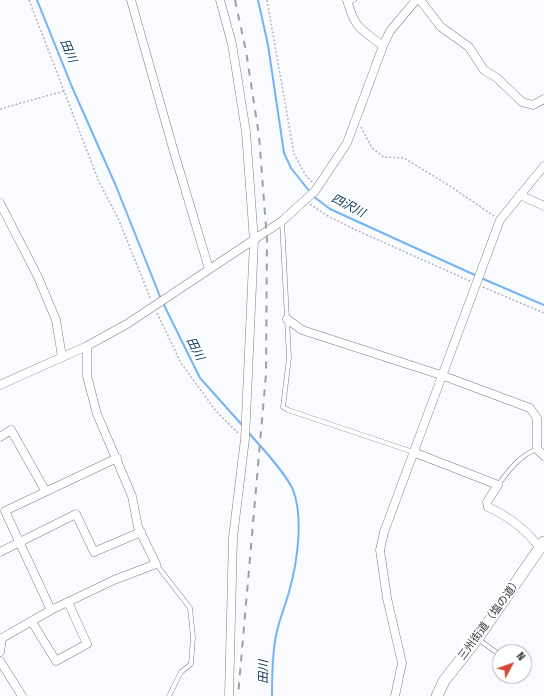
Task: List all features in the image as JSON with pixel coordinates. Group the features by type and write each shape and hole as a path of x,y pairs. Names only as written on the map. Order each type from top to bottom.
{"street":[{"path":"131,0 209,269"},
{"path":"220,0 232,44 246,132 254,240 246,422 233,537 230,696"},
{"path":"0,385 87,346 126,324 282,221 306,199 316,189 347,143 390,31 416,0"},
{"path":"420,0 441,27 468,47 484,70 497,78 522,102 533,105 544,99"},
{"path":"350,1 353,19 358,27 383,46"},
{"path":"395,696 402,662 387,598 380,550 384,532 441,375 500,220 544,166"},
{"path":"520,195 544,206"},
{"path":"0,203 38,277 56,320 62,357"},
{"path":"287,319 302,330 441,375 530,408 537,418 537,449 544,456"},
{"path":"0,652 2,638 51,610 114,580 156,564 141,532 132,496 97,414 87,376 87,346"},
{"path":"0,437 11,430 45,490"},
{"path":"413,452 498,485 487,502 488,507 499,512 542,545"},
{"path":"51,610 5,511 45,490 117,458"},
{"path":"0,552 76,514 94,552 141,532"},
{"name":"三州街道（塩の道）","path":"437,696 444,681 542,545"},
{"path":"32,622 56,661 87,644 68,602"},
{"path":"0,661 22,696"}],"lane":[{"path":"282,221 289,358 283,407 413,452"},
{"path":"498,485 515,462 529,452 537,449"},
{"path":"156,564 190,608 193,637 191,664 181,672 169,696"},
{"path":"476,638 492,650"}],"path":[{"path":"29,0 99,182 118,218 181,363 193,382 216,410 244,436"},
{"path":"268,0 294,154 306,176 316,189"},
{"path":"0,109 64,91"},
{"path":"357,118 372,148 384,157 404,158 450,186 500,220"},
{"path":"306,199 326,215 344,224 544,313"}],"waterway":[{"name":"田川","path":"37,0 72,87 116,186 161,299"},
{"name":"四沢川","path":"258,0 268,45 284,153 291,168 310,192"},
{"name":"四沢川","path":"313,196 330,209 477,276"},
{"name":"四沢川","path":"481,278 544,305"},
{"name":"田川","path":"163,303 200,378 243,426"},
{"name":"田川","path":"248,432 273,460 290,483 296,501 298,514 299,527 297,555 289,592 277,630 272,666 272,696"}],"railway":[{"path":"235,0 246,51 259,136 267,240 266,374 238,696"}]}
